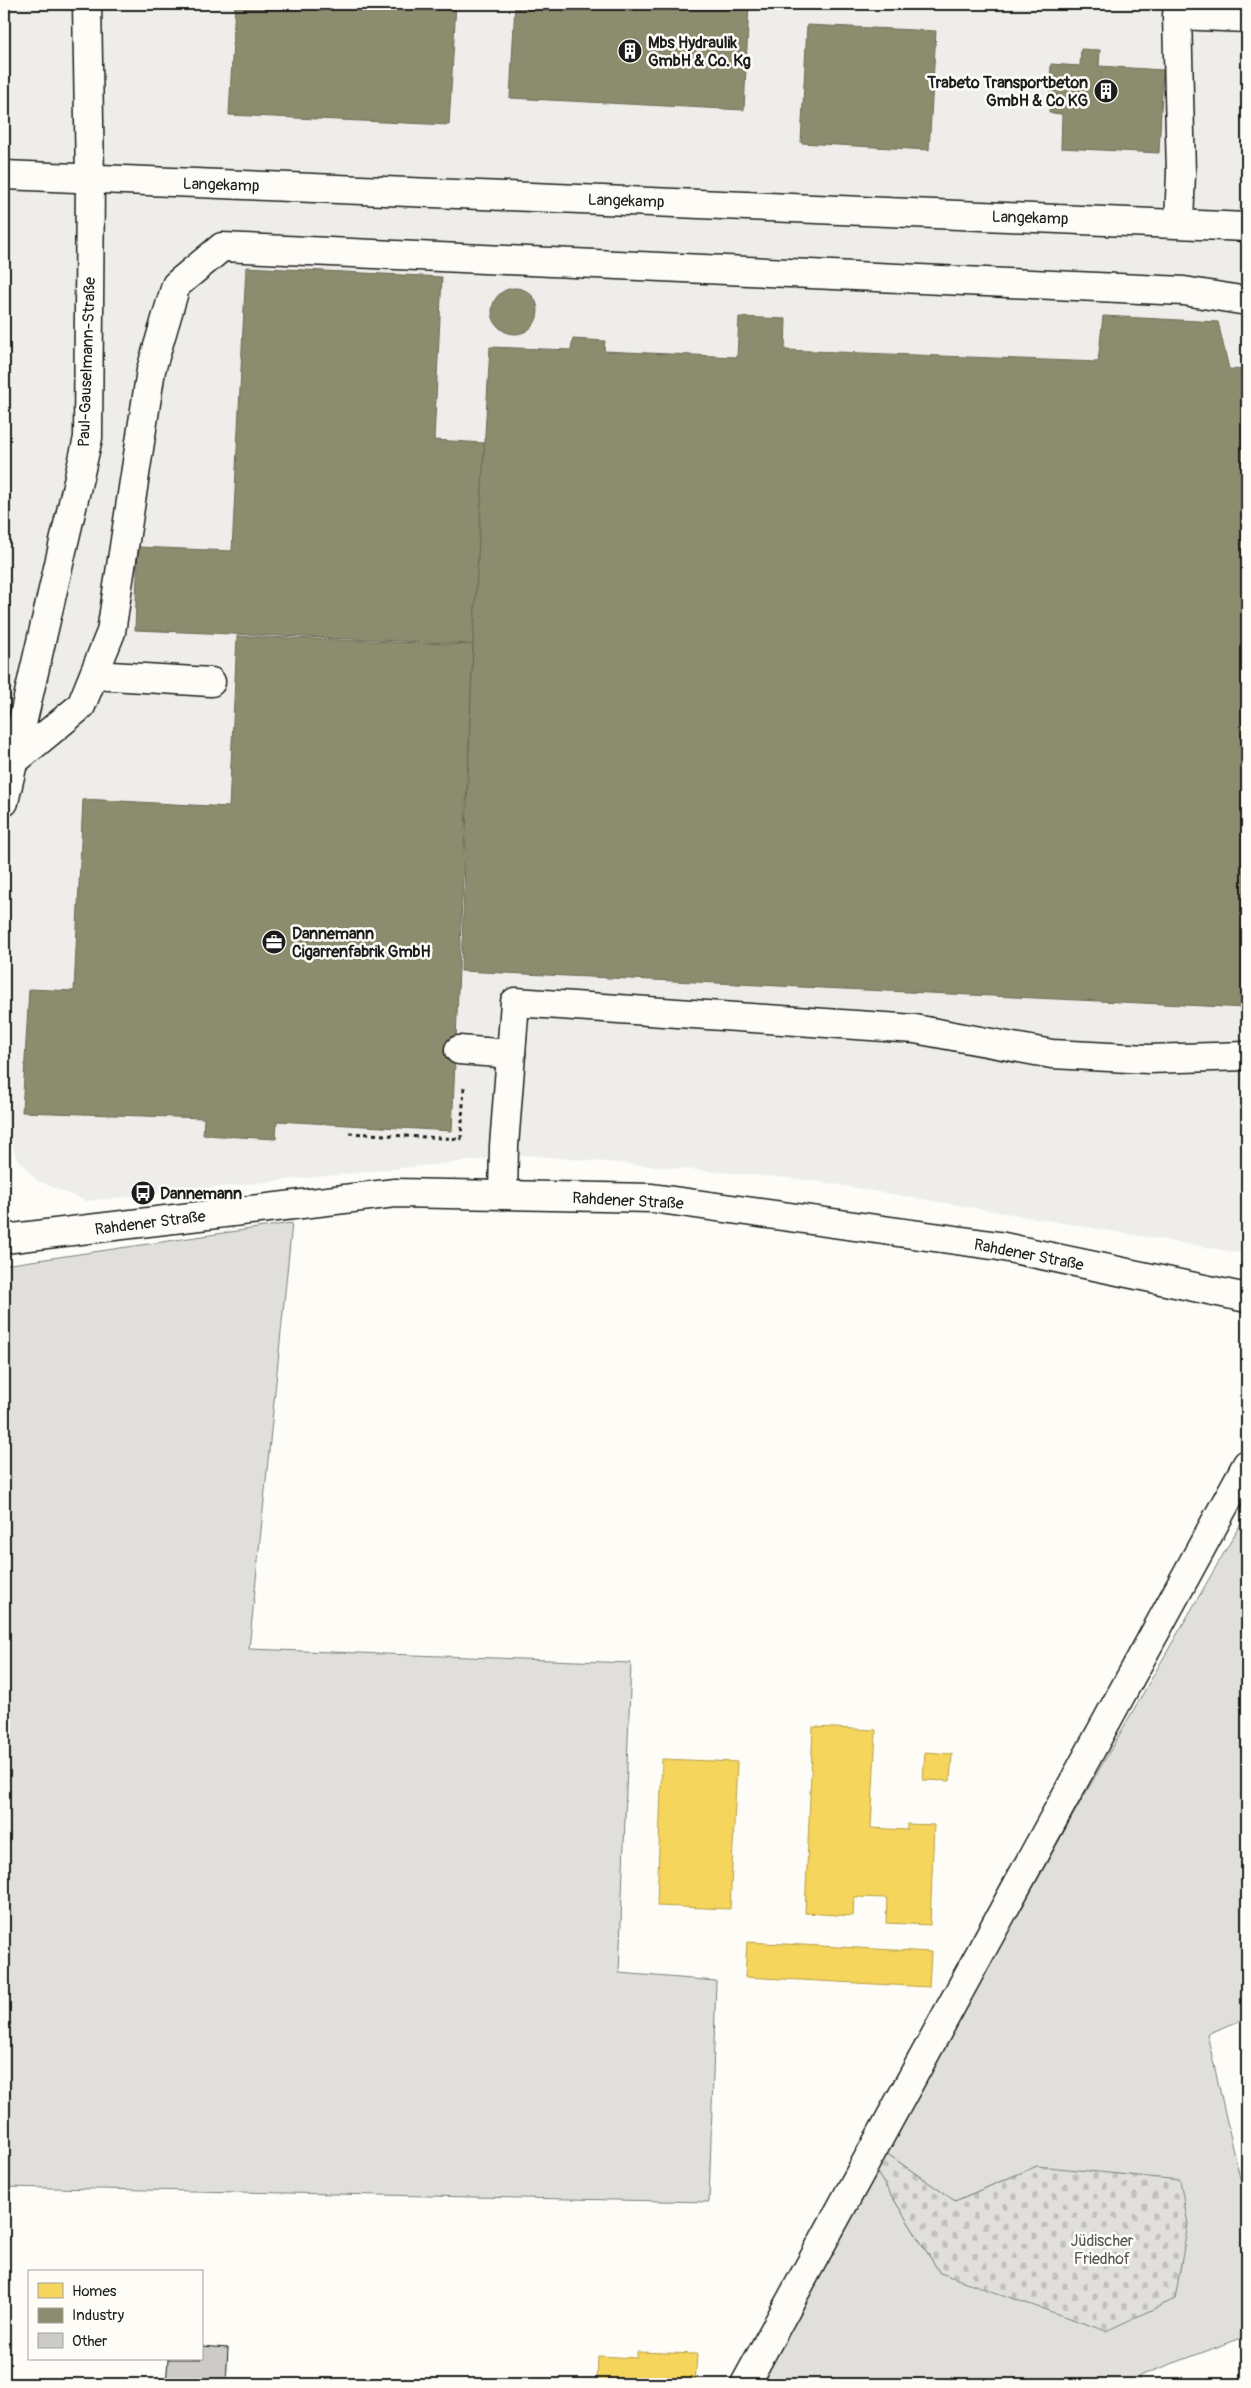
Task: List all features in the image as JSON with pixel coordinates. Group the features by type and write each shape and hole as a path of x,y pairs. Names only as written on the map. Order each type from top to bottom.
{"street":[{"name":"Paul-Gauselmann-Straße","path":"4,802 88,438 90,179 87,4"},
{"path":"1179,223 1181,173 1177,15 1247,18"},
{"name":"Langekamp","path":"4,174 1247,227"},
{"path":"13,762 81,706 94,675 111,632 151,370 176,285 222,247 1184,291 1247,301"},
{"path":"94,675 211,682"},
{"path":"503,1195 504,1146 515,1002 915,1029 1052,1054 1148,1059 1247,1056"},
{"path":"459,1050 511,1054"},
{"name":"Rahdener Straße","path":"4,1239 395,1193 652,1198 999,1246 1247,1298"},
{"path":"744,2384 1247,1464"}],"path":[{"path":"349,1133 461,1140 464,1084 473,1085"}],"shaded area":[{"path":"4,4 1247,4 1247,1254 809,1180 526,1155 86,1201 36,1180 15,1155 4,1110"}],"green space":[{"path":"292,1223 249,1649 631,1663 619,1973 716,1981 709,2202 4,2187 4,1265"},
{"path":"1247,1513 1247,2018 1207,2034 1247,2209 1247,2336 1139,2376 1139,2384 759,2384 876,2171 940,2273 1037,2166 955,2201 886,2153 1073,1815"},
{"name":"Jüdischer Friedhof","path":"886,2153 955,2201 1037,2166 1180,2180 1188,2224 1175,2299 1106,2331 940,2273 876,2171"}],"building: Homes":[{"path":"813,1727 876,1730 871,1828 907,1830 907,1824 934,1825 930,1925 886,1923 887,1898 854,1897 853,1916 805,1913"},
{"path":"925,1752 952,1754 950,1781 923,1780"},
{"path":"662,1759 737,1762 730,1909 657,1906"},
{"path":"747,1942 931,1952 929,1987 745,1977"},
{"path":"637,2352 697,2354 695,2384 597,2384 598,2356 637,2358"}],"building: Industry":[{"path":"235,4 456,4 449,125 229,115"},
{"name":"Mbs Hydraulik GmbH & Co. Kg","path":"515,4 749,4 744,110 510,98"},
{"path":"807,25 936,31 929,150 801,143"},
{"name":"Trabeto Transportbeton GmbH & Co KG","path":"1081,49 1100,50 1099,66 1163,70 1159,153 1061,148 1062,114 1049,113 1051,64 1080,66"},
{"path":"246,267 442,277 434,440 485,443 473,644 135,630 138,547 232,551"},
{"path":"515,288 528,292 534,298 538,311 534,324 528,330 515,334 502,330 496,324 492,311 496,298 502,292"},
{"path":"1103,316 1218,322 1229,369 1247,370 1247,1008 461,971 473,644 490,347 571,350 573,339 605,341 604,351 737,357 739,317 786,319 785,350 1098,362"},
{"path":"237,636 473,645 452,1131 277,1121 276,1139 203,1135 204,1118 22,1112 29,989 74,991 83,799 229,807"}],"building: Other":[{"path":"202,2346 228,2348 226,2384 166,2384 168,2360 202,2360"}],"place":[{"name":"Mbs Hydraulik GmbH & Co. Kg","path":"630,51"},
{"name":"Trabeto Transportbeton GmbH & Co KG","path":"1106,91"},
{"name":"Dannemann Cigarrenfabrik GmbH","path":"274,942"},
{"name":"Dannemann","path":"143,1193"}]}
